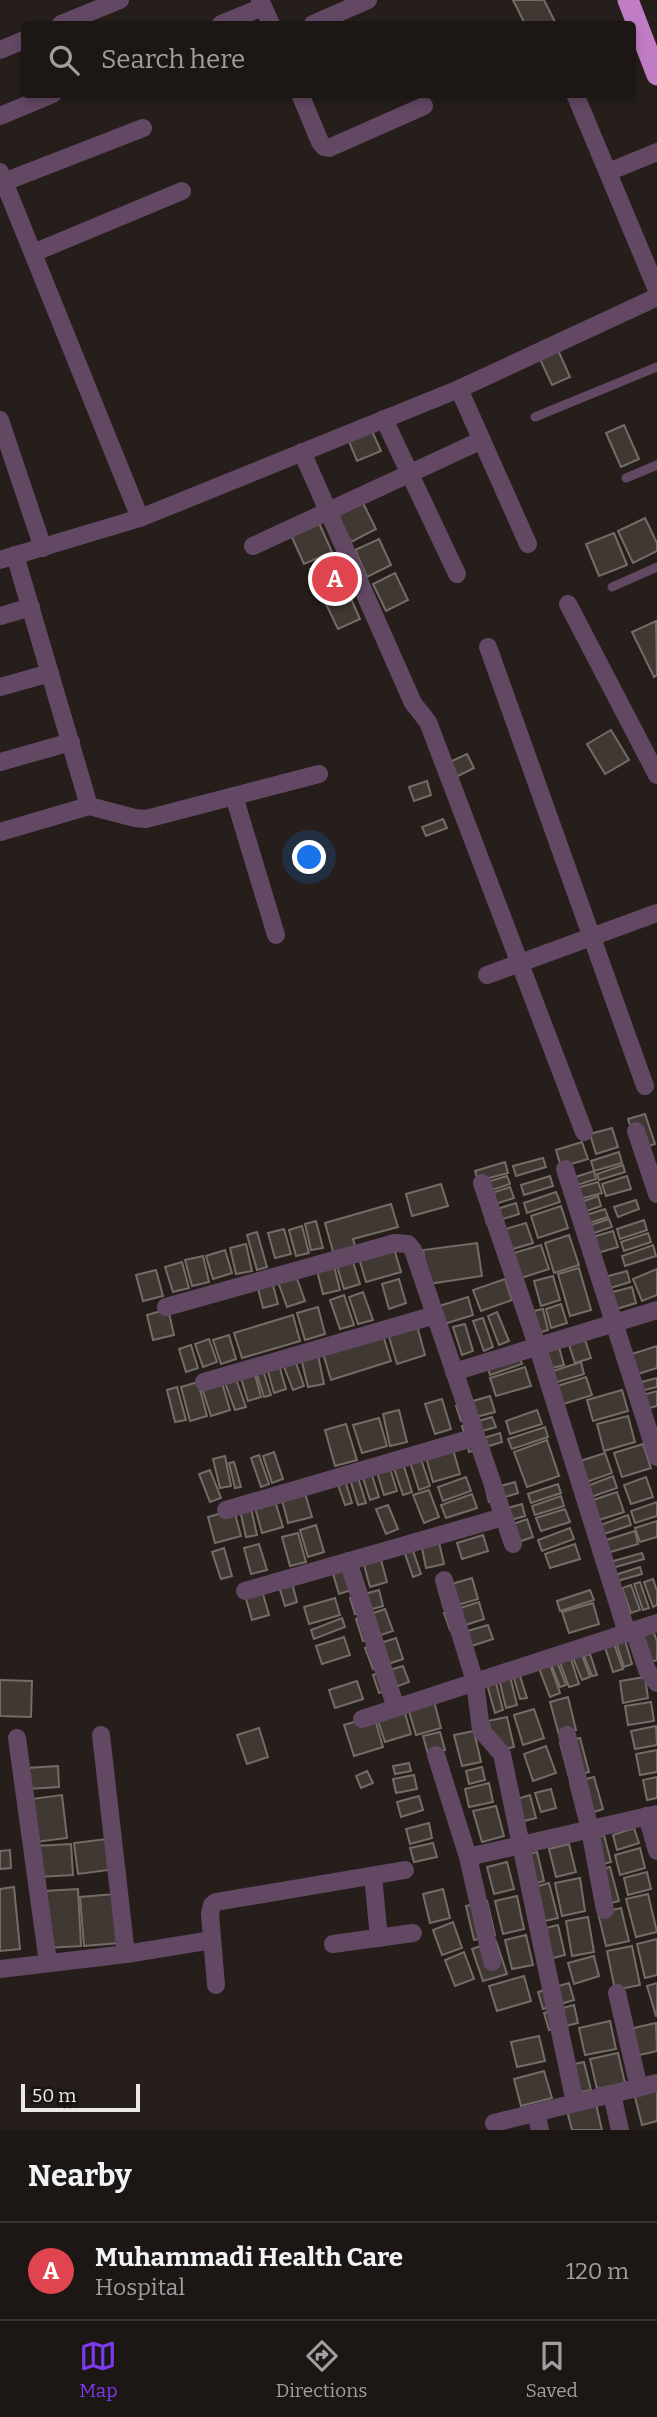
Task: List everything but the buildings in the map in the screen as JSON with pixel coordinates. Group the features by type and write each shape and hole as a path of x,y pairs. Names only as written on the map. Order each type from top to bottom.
{"highway":[{"path":"628,0 657,75"}],"street":[{"path":"68,21 120,0"},
{"path":"320,21 368,0"},
{"path":"227,21 262,3 270,21"},
{"path":"0,50 21,41"},
{"path":"0,116 43,98"},
{"path":"302,98 320,142 329,148 424,106"},
{"path":"577,98 657,290"},
{"path":"140,518 2,177 143,128"},
{"path":"608,172 657,152"},
{"path":"33,253 182,191"},
{"path":"89,806 31,607 7,557 140,518 459,389 657,298"},
{"path":"459,389 528,544"},
{"path":"384,419 457,574"},
{"path":"0,420 43,548"},
{"path":"253,546 482,440"},
{"path":"302,452 413,703 428,722 584,1132"},
{"path":"568,604 657,775"},
{"path":"0,616 31,607"},
{"path":"488,647 645,1086"},
{"path":"0,687 50,673"},
{"path":"0,762 71,742"},
{"path":"0,832 89,806 146,819 319,775"},
{"path":"234,796 275,935"},
{"path":"487,975 657,913"},
{"path":"636,1131 651,1159 657,1195"},
{"path":"565,1169 657,1457"},
{"path":"482,1183 631,1632 647,1670 657,1683"},
{"path":"166,1307 395,1242 408,1244 413,1250 513,1544"},
{"path":"454,1373 657,1310"},
{"path":"204,1382 435,1315"},
{"path":"226,1510 476,1437"},
{"path":"245,1591 503,1517"},
{"path":"348,1561 396,1708"},
{"path":"444,1580 475,1682 481,1730 502,1754 575,2103"},
{"path":"362,1719 657,1623"},
{"path":"101,1735 126,1954"},
{"path":"567,1735 590,1830 605,1910"},
{"path":"17,1738 48,1963"},
{"path":"436,1755 468,1857 492,1962"},
{"path":"468,1857 652,1815 657,1852"},
{"path":"216,1985 209,1914 216,1902 404,1870"},
{"path":"373,1876 379,1938"},
{"path":"333,1944 413,1933"},
{"path":"0,1969 126,1954 212,1940"},
{"path":"617,1993 639,2088"},
{"path":"494,2123 538,2121 575,2103 657,2083"},
{"path":"612,2094 620,2130"}],"lane":[{"path":"535,416 657,367"},
{"path":"626,478 657,465"},
{"path":"611,587 657,567"}],"place":[{"name":"Muhammadi Health Care","path":"335,579"}]}
